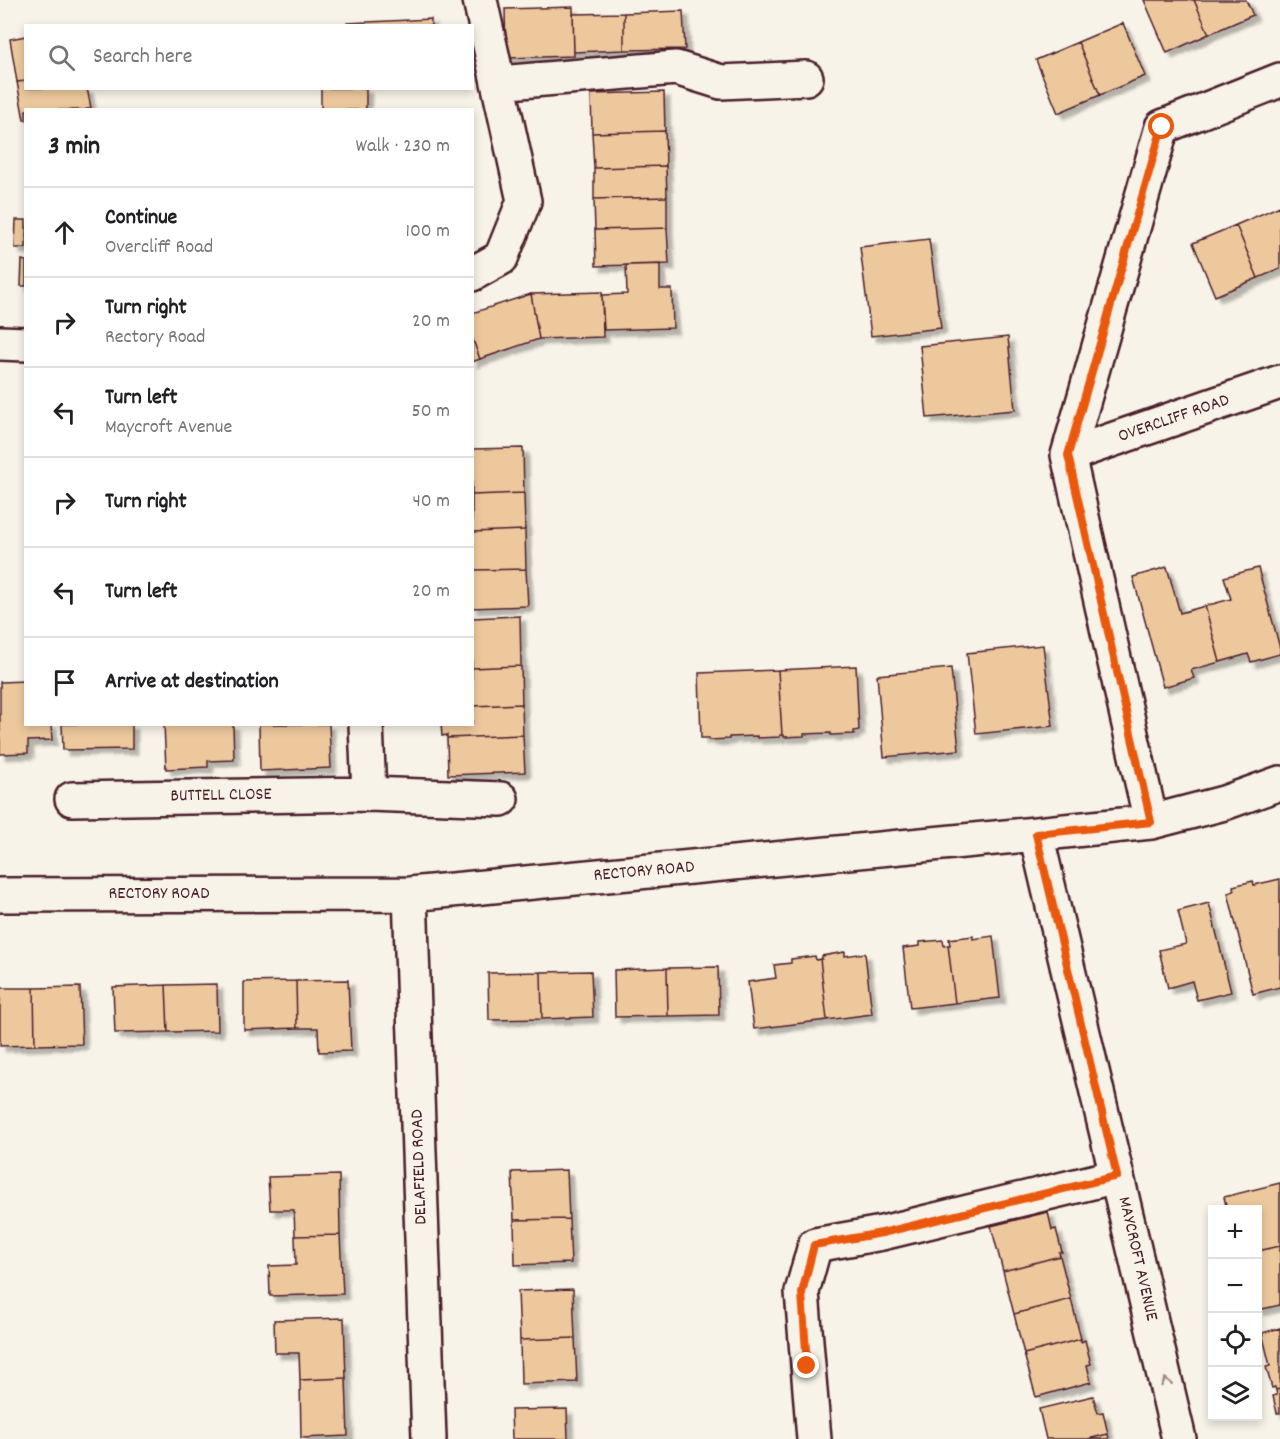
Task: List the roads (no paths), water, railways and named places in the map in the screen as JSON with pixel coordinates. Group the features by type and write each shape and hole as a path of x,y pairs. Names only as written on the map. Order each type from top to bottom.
{"street":[{"path":"474,273 501,258 524,201 480,0"},
{"path":"498,83 676,68 721,82 806,78"},
{"path":"1151,822 1068,455 1162,127 1280,80"},
{"path":"0,343 24,344"},
{"name":"OVERCLIFF ROAD","path":"1068,455 1280,382"},
{"path":"366,726 369,794"},
{"name":"RECTORY ROAD","path":"0,895 410,894 1151,822 1224,803 1280,783"},
{"name":"BUTTELL CLOSE","path":"72,799 369,794 501,799"},
{"name":"MAYCROFT AVENUE","path":"1036,834 1179,1439"},
{"name":"DELAFIELD ROAD","path":"410,894 429,1439"},
{"path":"814,1439 802,1293 814,1245 882,1233 1117,1176"}]}
